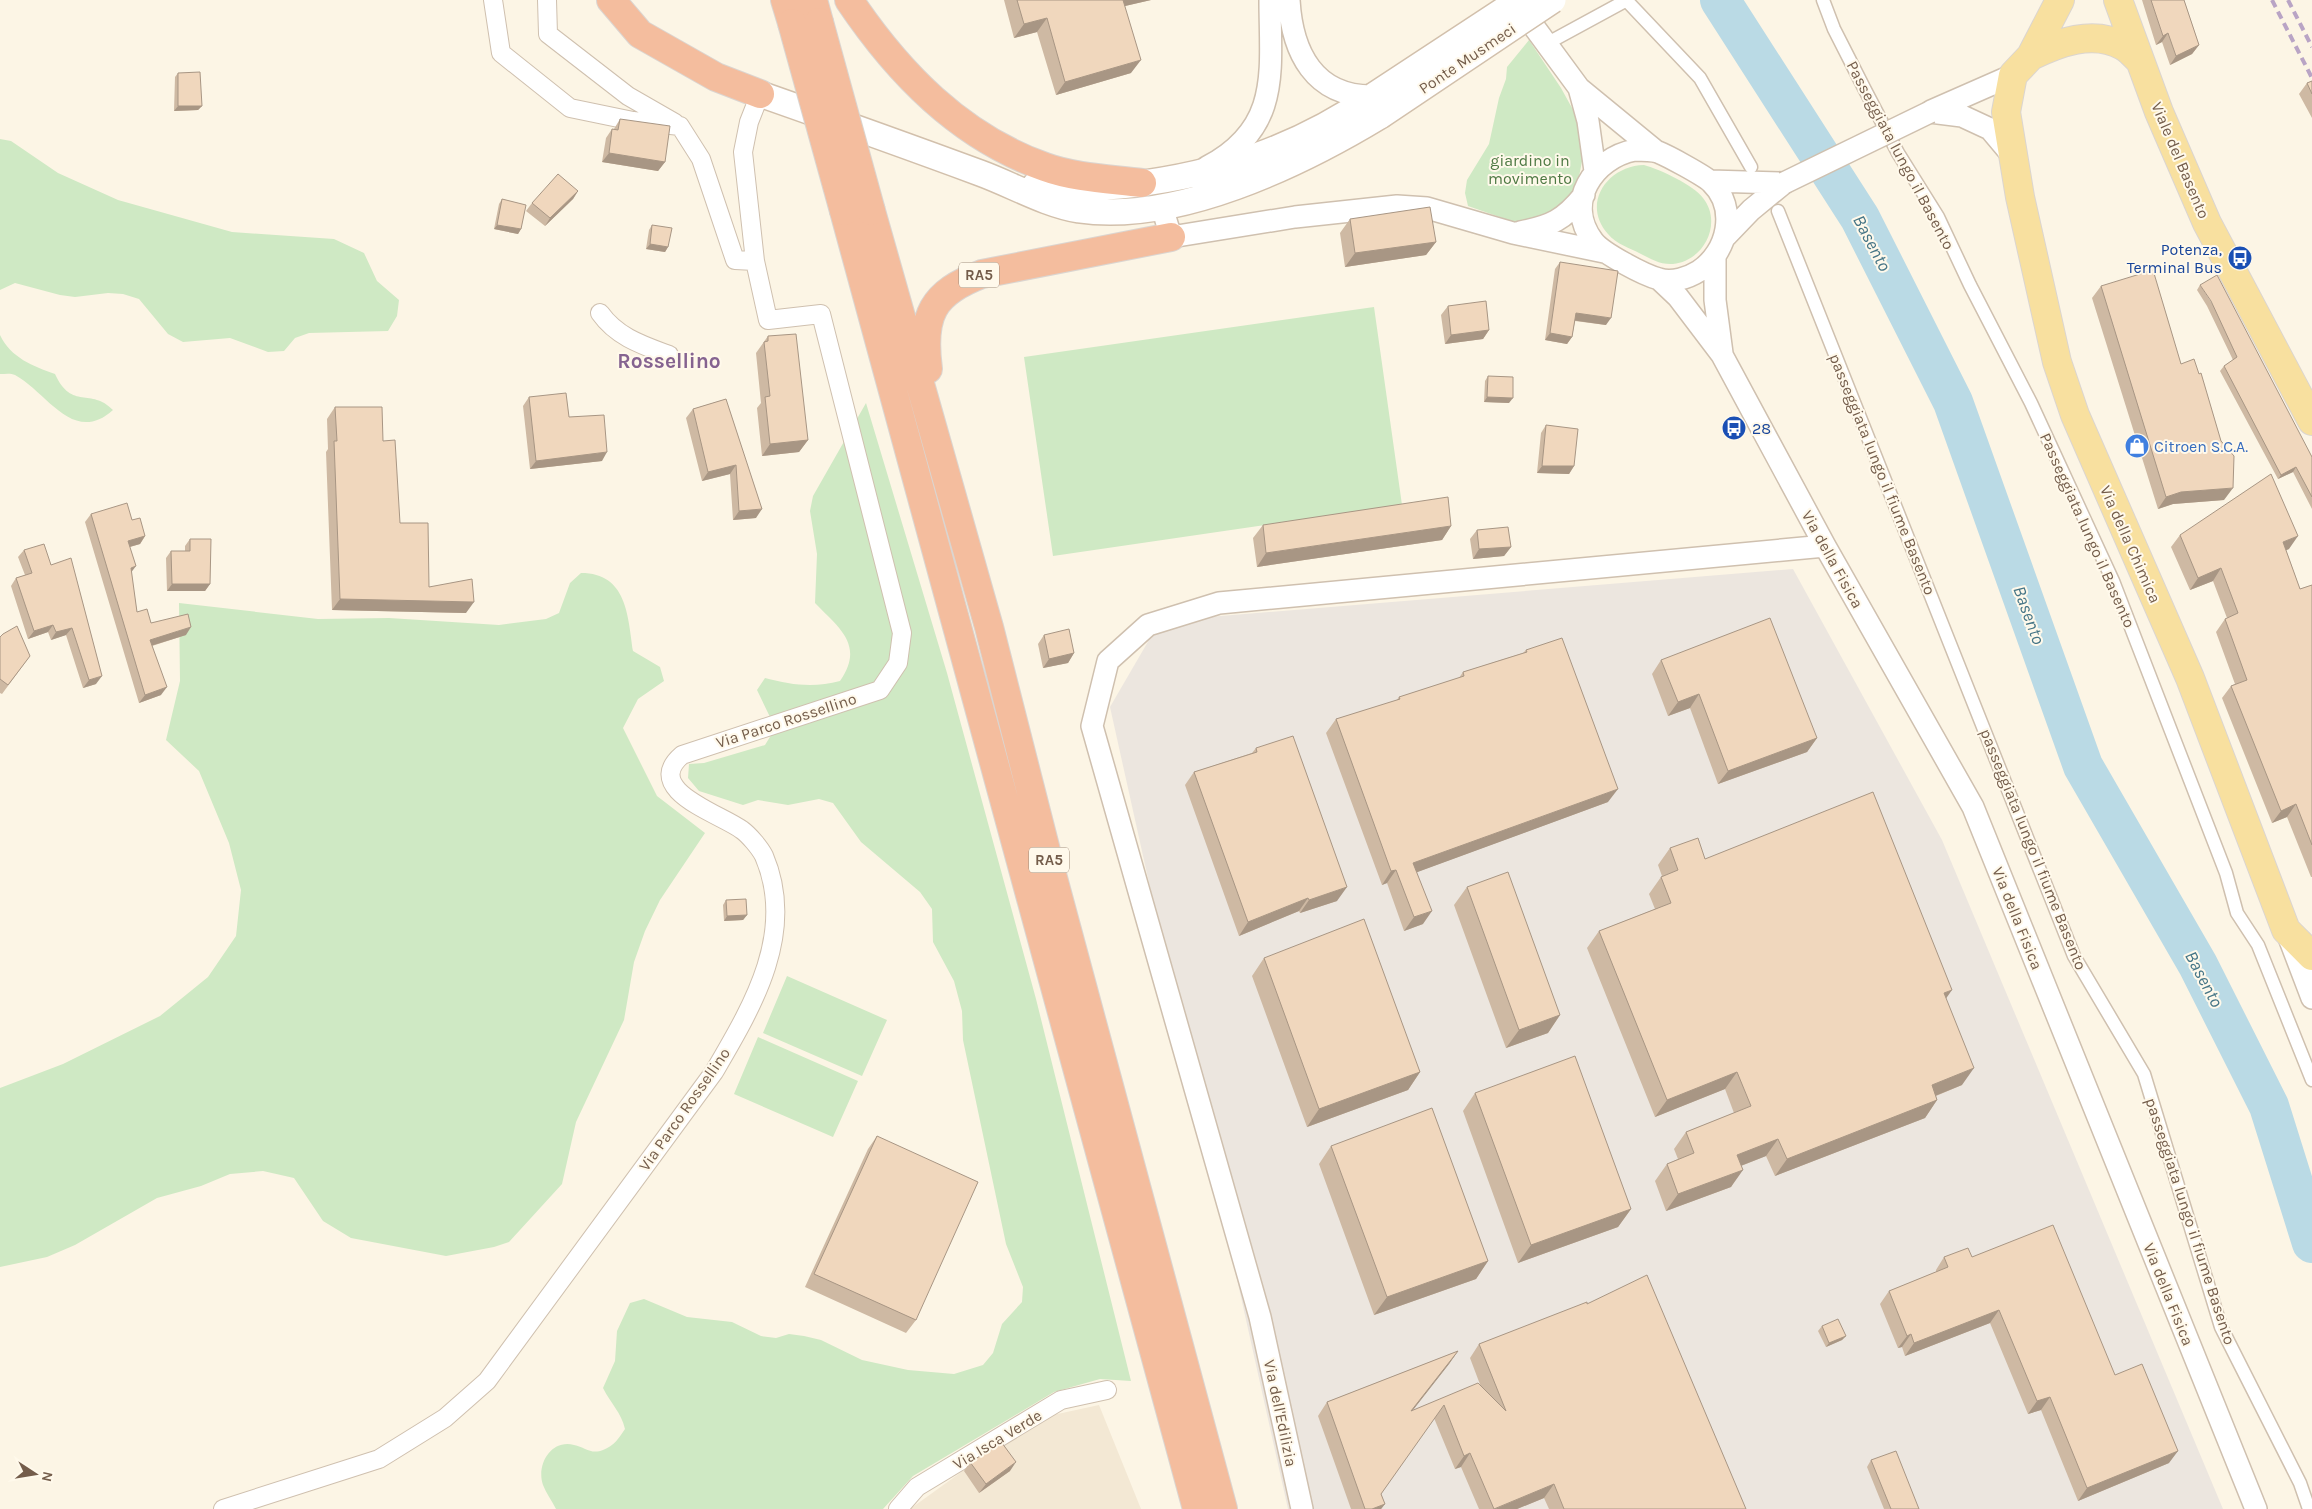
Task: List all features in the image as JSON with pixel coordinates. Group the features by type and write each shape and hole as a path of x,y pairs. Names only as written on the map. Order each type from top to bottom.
{"highway":[{"path":"611,0 640,34 716,77 760,94"},
{"path":"849,0 875,39 934,102 966,127 1045,167 1087,176 1142,183"},
{"name":"RA5","path":"788,11 1197,1509"},
{"name":"RA5","path":"816,11 989,627 1053,878 1223,1509"},
{"name":"RA5","path":"937,442 925,349 926,333 931,314 944,293 959,283 982,274 1171,237"}],"main road":[{"name":"Ponte Musmeci","path":"1377,106 1519,0"},
{"name":"Ponte Musmeci","path":"1377,106 1553,0"},
{"name":"Via della Chimica","path":"2060,0 2022,66 2006,112 2011,154 2057,362 2074,416 2190,678 2286,930"},
{"name":"Viale del Basento","path":"2118,0 2159,112 2207,222 2312,421"},
{"path":"2022,66 2068,40 2086,38 2104,39 2123,46 2140,61"},
{"path":"760,94 994,178 1040,199 1081,210 1112,212 1162,208 1238,186 1302,160 1377,106"},
{"path":"994,178 1061,190 1142,183 1234,165 1294,142 1336,121 1377,106"},
{"path":"2286,930 2312,956"}],"street":[{"path":"494,0 501,53 570,108 633,121 680,126"},
{"path":"547,0 548,34 628,96 680,126 701,159 734,260 754,261 742,152 749,122 760,94"},
{"path":"1184,175 1218,161 1239,143 1256,121 1269,88 1272,71 1270,0"},
{"path":"1289,0 1293,32 1312,73 1334,89 1360,96 1377,106"},
{"path":"1514,0 1579,88 1658,152 1710,181 1784,183"},
{"name":"Passeggiata lungo il Basento","path":"1823,0 1834,28 1898,153 1938,217 1970,286 2031,403 2113,581 2223,864 2237,913 2258,945 2312,1080"},
{"path":"1546,44 1628,1 1700,78 1751,167"},
{"path":"1659,279 1684,278 1706,266 1715,257 1726,236 1751,210 1784,183 2022,66"},
{"path":"1579,88 1588,121 1595,171"},
{"path":"1930,112 1962,116 1990,129 2011,154"},
{"path":"1604,252 1587,232 1582,207 1588,182 1595,171 1607,160 1623,152 1635,150 1658,152"},
{"path":"1710,181 1723,201 1727,224 1726,236"},
{"path":"1514,233 1540,228 1557,222 1571,211 1584,195"},
{"path":"1162,208 1171,237 1295,217 1397,206 1428,208 1514,233 1604,252 1659,279 1678,297 1722,355"},
{"name":"passeggiata lungo il fiume Basento","path":"1778,211 2074,956 2144,1074 2221,1327 2300,1483 2309,1509"},
{"path":"1715,257 1715,300 1722,355"},
{"name":"Via Parco Rossellino","path":"223,1509 379,1459 445,1418 487,1381 714,1072 746,1017 770,962 776,918 772,881 763,854 743,830 680,794 672,781 672,766 682,754 880,690 898,663 902,633 821,314 768,320 754,261"},
{"path":"600,313 608,324 630,340 669,355"},
{"name":"Via della Fisica","path":"1722,355 1825,546 1973,808 2256,1509"},
{"name":"Via dell'Edilizia","path":"1302,1509 1260,1317 1092,726 1108,661 1148,625 1219,604 1825,546"},
{"name":"Via della Chimica","path":"2286,930 2312,998"},
{"name":"Via Isca Verde","path":"898,1509 917,1488 1062,1400 1107,1390"}],"shaded area":[{"path":"1793,569 1942,840 2223,1509 1288,1509 1110,707 1160,621"},
{"path":"1099,1405 1141,1509 910,1509 1010,1437 1053,1415"}],"green space":[{"name":"giardino in movimento","path":"1529,40 1561,88 1577,117 1583,156 1574,192 1559,210 1526,223 1514,222 1468,206 1465,193 1467,180 1489,144 1499,98 1506,79 1507,67"},
{"path":"0,139 11,141 58,173 118,200 232,232 334,239 364,253 377,281 399,300 397,316 388,331 309,333 295,338 284,351 268,352 230,338 183,342 168,334 139,299 123,294 108,293 75,297 15,283 0,290"},
{"path":"1644,165 1667,174 1692,188 1703,198 1709,208 1711,218 1707,239 1694,256 1684,261 1669,264 1652,260 1623,246 1608,234 1600,222 1597,211 1598,199 1609,179 1631,167"},
{"path":"1374,307 1402,505 1053,556 1024,357"},
{"path":"0,335 10,350 23,360 55,374 61,385 68,392 75,396 105,403 113,410 99,420 85,422 73,419 61,412 15,375 0,374"},
{"path":"866,403 947,673 1036,999 1131,1381 1100,1379 1054,1392 913,1476 883,1509 556,1509 544,1488 541,1477 547,1455 558,1446 566,1444 595,1452 603,1450 613,1444 625,1429 603,1388 615,1361 617,1331 630,1303 644,1299 687,1317 732,1322 761,1336 776,1338 789,1334 804,1336 821,1340 862,1360 908,1370 954,1374 983,1365 993,1353 1002,1324 1022,1302 1023,1287 1006,1244 963,1040 962,1011 954,981 933,942 932,909 920,892 861,842 833,803 819,799 788,805 758,800 743,805 699,791 688,778 689,764 704,763 765,745 773,732 770,717 757,690 765,678 793,684 812,685 830,683 840,681 847,668 850,657 846,638 833,621 815,603 817,554 810,511 813,496"},
{"path":"581,573 596,575 608,580 616,588 626,611 633,651 660,667 664,681 638,699 623,728 657,796 705,833 660,900 645,931 634,962 624,1020 576,1122 562,1184 509,1242 494,1247 446,1256 351,1238 323,1221 294,1178 263,1171 230,1174 201,1186 157,1198 75,1245 47,1257 0,1267 0,1088 63,1064 160,1016 208,977 236,936 241,890 229,843 199,771 166,740 180,681 179,603 318,619 389,618 499,625 546,619 559,613 570,583"},
{"path":"787,976 887,1020 862,1076 763,1033"},
{"path":"758,1037 858,1081 833,1137 734,1094"}],"building":[{"path":"1017,0 1123,0 1141,60 1065,82 1047,18 1024,24"},
{"path":"2151,0 2184,0 2199,45 2176,56 2168,33 2163,36"},
{"path":"200,72 202,106 178,106 178,73"},
{"path":"2312,81 2312,94 2307,83"},
{"path":"620,119 670,126 665,162 609,153 612,129 618,130"},
{"path":"558,174 578,191 550,218 532,203"},
{"path":"502,199 526,205 521,229 497,225"},
{"path":"1430,207 1436,242 1355,253 1350,219"},
{"path":"652,225 672,228 668,247 650,244"},
{"path":"1560,262 1618,271 1611,318 1576,313 1572,337 1550,333"},
{"path":"2153,270 2181,364 2194,359 2199,374 2201,373 2221,441 2234,456 2233,488 2181,492 2166,497 2101,286"},
{"path":"2217,275 2312,457 2312,497 2296,467 2281,475 2224,366 2237,357 2211,301 2200,285"},
{"path":"1486,301 1489,330 1451,335 1448,306"},
{"path":"796,334 808,440 770,444 765,397 770,396 764,342 768,341 768,336"},
{"path":"1488,376 1513,377 1513,398 1487,397"},
{"path":"566,393 569,417 604,415 607,452 536,461 529,397"},
{"path":"726,399 762,509 739,511 736,465 708,472 693,409"},
{"path":"335,407 382,407 383,441 395,440 400,523 428,523 429,587 472,579 474,602 340,599 334,441 337,441"},
{"path":"1546,425 1578,429 1574,466 1542,466"},
{"path":"2271,474 2298,536 2283,542 2300,589 2312,585 2312,845 2296,804 2281,811 2231,686 2247,680 2225,619 2238,613 2221,568 2198,578 2180,535"},
{"path":"1448,497 1451,526 1266,553 1263,525"},
{"path":"127,503 132,520 140,518 145,536 128,541 136,566 131,568 137,612 147,609 151,623 188,614 191,627 150,640 167,687 145,695 91,514"},
{"path":"1508,527 1511,547 1479,549 1477,530"},
{"path":"190,539 211,539 210,584 172,584 171,551 190,551"},
{"path":"44,544 51,565 71,558 102,676 89,680 72,628 56,632 53,625 34,631 16,578 32,573 24,550"},
{"path":"1770,618 1817,738 1728,771 1699,694 1678,702 1661,660"},
{"path":"17,626 30,656 8,685 0,679 0,637"},
{"path":"1069,629 1074,653 1049,659 1044,635"},
{"path":"1562,638 1618,789 1413,863 1432,911 1414,917 1396,870 1391,871 1336,719 1400,699 1399,697 1464,676 1463,672 1527,652 1526,650"},
{"path":"1293,736 1347,887 1309,900 1308,898 1248,922 1194,772 1257,752 1256,748"},
{"path":"1873,792 1952,990 1944,993 1974,1068 1932,1085 1937,1100 1787,1159 1778,1139 1737,1155 1743,1170 1678,1194 1667,1164 1694,1153 1686,1132 1751,1106 1737,1072 1667,1100 1599,931 1671,903 1661,877 1678,870 1670,848 1698,838 1705,859"},
{"path":"1508,872 1560,1015 1519,1030 1467,887"},
{"path":"746,899 747,915 727,916 726,900"},
{"path":"1364,919 1420,1072 1319,1109 1264,958"},
{"path":"1575,1056 1631,1209 1531,1245 1475,1093"},
{"path":"1432,1108 1488,1261 1387,1297 1331,1146"},
{"path":"877,1136 978,1182 916,1320 814,1274"},
{"path":"2053,1225 2115,1375 2142,1364 2178,1451 2087,1488 2050,1397 2037,1401 1999,1310 1914,1343 1911,1334 1907,1336 1889,1291 1948,1267 1944,1257 1968,1248 1972,1257"},
{"path":"1647,1275 1746,1509 1564,1509 1554,1484 1494,1509 1470,1453 1464,1456 1444,1405 1381,1494 1385,1504 1372,1509 1365,1509 1327,1402 1458,1351 1411,1411 1478,1383 1506,1411 1479,1344 1587,1302 1587,1304"},
{"path":"1838,1319 1846,1336 1829,1343 1822,1326"},
{"path":"1002,1443 1016,1462 986,1484 970,1462"},
{"path":"1896,1451 1919,1509 1891,1509 1871,1460"}],"waterway":[{"name":"Basento","path":"1720,0 1860,218 1953,402 2083,766 2198,965 2269,1106 2312,1243"}],"railway":[{"path":"2272,0 2312,78"},
{"path":"2288,0 2312,47"}],"place":[{"name":"Potenza, Terminal Bus","path":"2240,258"},
{"name":"28","path":"1734,428"},
{"name":"Citroen S.C.A.","path":"2137,446"}],"district":[{"name":"Rossellino","path":"669,361"}]}
